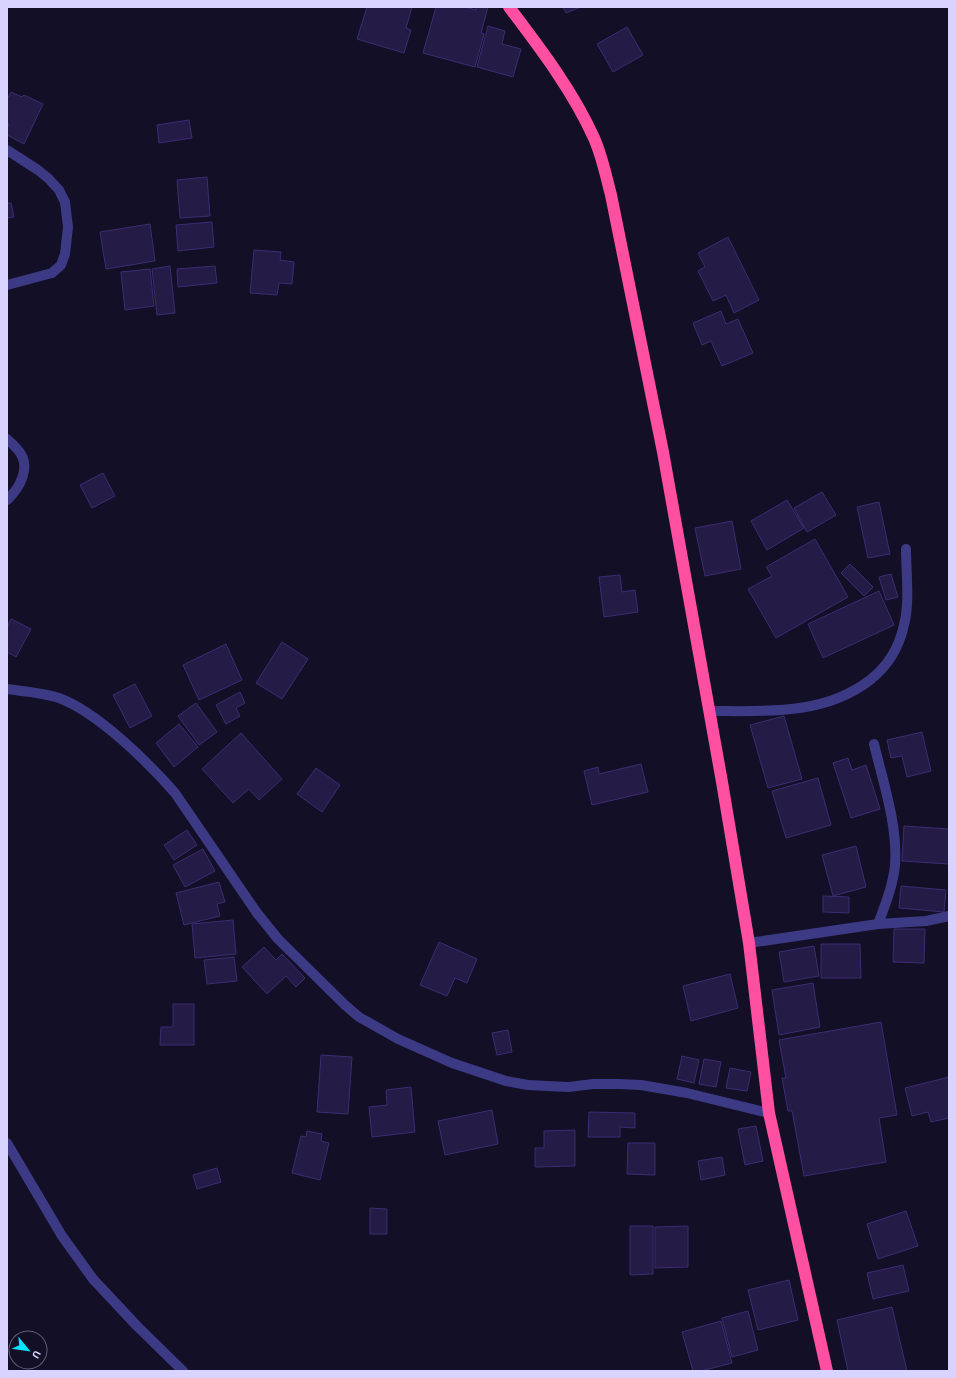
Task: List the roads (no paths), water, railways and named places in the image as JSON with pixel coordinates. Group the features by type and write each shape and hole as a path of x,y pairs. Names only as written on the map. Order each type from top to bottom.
{"highway":[{"path":"509,7 559,76 579,109 594,139 602,161 611,195 663,452 749,943 769,1113 827,1371"}],"street":[{"path":"7,150 38,170 59,190 65,202 68,227 65,254 61,265 52,273 7,285"},
{"path":"7,439 22,456 24,472 22,480 7,500"},
{"path":"709,711 773,711 811,707 831,702 846,695 861,687 874,677 884,668 901,640 907,608 906,549"},
{"path":"7,689 57,697 69,702 81,708 123,741 159,775 174,793 257,913 278,939 345,1005 359,1016 398,1039 452,1063 506,1081 528,1085 569,1087 593,1084 641,1085 687,1093 769,1113"},
{"path":"874,744 892,822 895,844 895,865 890,890 878,924"},
{"path":"749,943 878,924 926,921 949,916"},
{"path":"7,1143 62,1236 93,1279 137,1326 183,1371"}]}
